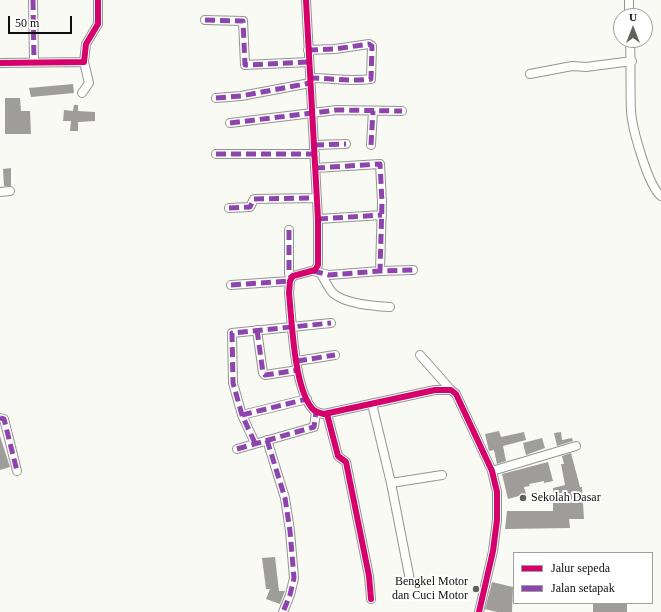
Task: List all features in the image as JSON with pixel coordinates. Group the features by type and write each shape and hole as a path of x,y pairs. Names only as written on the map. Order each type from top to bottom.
{"street":[{"path":"33,0 34,62"},
{"path":"82,93 89,83 84,62 86,44 98,24 98,0"},
{"path":"306,0 311,114 315,154 318,219 318,265 313,271"},
{"path":"205,20 243,21 245,64 309,62"},
{"path":"216,98 241,96 310,81 335,78 342,81 371,79 372,46 369,44 335,49 308,50"},
{"path":"630,48 631,110 633,124 645,167 654,190 661,196"},
{"path":"530,74 572,66 586,67 631,61"},
{"path":"0,62 84,62"},
{"path":"230,123 336,110 402,111"},
{"path":"371,145 373,111"},
{"path":"314,145 346,144"},
{"path":"216,154 315,154"},
{"path":"315,168 380,164 382,215 380,271"},
{"path":"0,192 10,191"},
{"path":"230,208 251,207 254,199 316,198"},
{"path":"318,219 382,215"},
{"path":"289,230 289,274 291,280 289,294 292,327 298,365 310,407 316,412 327,414 435,390 451,390"},
{"path":"232,285 291,280 296,274 313,271 321,274 413,270"},
{"path":"321,274 333,293 343,298 366,305 390,307"},
{"path":"255,443 242,415 233,383 232,333 331,323"},
{"path":"257,330 263,373 265,375 335,355"},
{"path":"420,355 456,394 492,471 497,492 497,520 493,551 479,612"},
{"path":"242,415 307,399"},
{"path":"372,404 391,483 410,580"},
{"path":"237,448 314,427 316,412"},
{"path":"327,414 338,456 346,462 369,576 371,599"},
{"path":"0,418 4,419 18,471"},
{"path":"267,440 285,498 290,531 294,578 290,595 283,612"},
{"path":"492,471 576,446"},
{"path":"391,483 442,475"}],"building":[{"path":"73,84 74,93 31,97 29,88"},
{"path":"5,98 20,98 21,111 30,111 31,134 5,134"},
{"path":"74,105 78,105 78,111 95,112 95,121 78,122 78,131 70,131 71,121 63,121 64,110 73,111"},
{"path":"11,168 11,186 4,186 3,169"},
{"path":"499,431 501,437 524,432 526,440 503,446 506,461 497,464 494,450 489,451 485,434"},
{"path":"561,432 562,440 572,438 573,441 557,446 554,433"},
{"path":"0,436 10,467 0,470"},
{"path":"542,438 545,448 526,455 523,443"},
{"path":"571,453 580,487 582,487 584,519 569,519 570,528 505,529 507,511 553,511 553,488 565,485 561,464 564,464 562,456"},
{"path":"548,462 553,481 529,484 530,486 524,487 526,494 508,499 502,474"},
{"path":"275,557 279,591 285,591 280,604 266,599 270,589 266,589 262,558"},
{"path":"492,582 513,587 512,612 497,612 485,609"},
{"path":"593,604 627,604 627,612 593,612"}],"marked path":[{"path":"33,0 34,62"},
{"path":"205,20 243,21 245,65 309,62"},
{"path":"308,50 335,49 369,44 372,46 371,79 348,80 310,78"},
{"path":"216,98 241,96 310,83"},
{"path":"230,123 337,110 402,111"},
{"path":"371,145 373,111"},
{"path":"314,145 346,144"},
{"path":"216,154 315,154"},
{"path":"315,168 380,164 382,202 380,271"},
{"path":"229,208 250,207 254,199 316,198"},
{"path":"318,219 382,215"},
{"path":"289,230 289,274 292,278"},
{"path":"313,271 329,275 413,270"},
{"path":"231,285 290,281"},
{"path":"255,443 242,415 233,383 232,333 331,323"},
{"path":"257,330 263,373 265,375 298,370"},
{"path":"297,361 335,355"},
{"path":"242,415 307,399"},
{"path":"237,449 314,427 316,412"},
{"path":"0,418 4,419 17,471"},
{"path":"267,440 285,498 290,531 294,578 290,595 283,612"}],"cycle path":[{"path":"0,63 84,62 86,44 98,24 98,0"},
{"path":"306,0 318,219 318,265 315,270 293,276 290,281 289,293 293,336 297,369 301,384 305,397 312,409 324,414 435,390 451,390 456,394 492,471 497,492 497,520 493,551 479,612"},
{"path":"327,414 338,456 346,462 369,576 371,599"}],"place":[{"name":"Sekolah Dasar","path":"523,498"},
{"name":"Bengkel Motor dan Cuci Motor","path":"476,589"}]}
